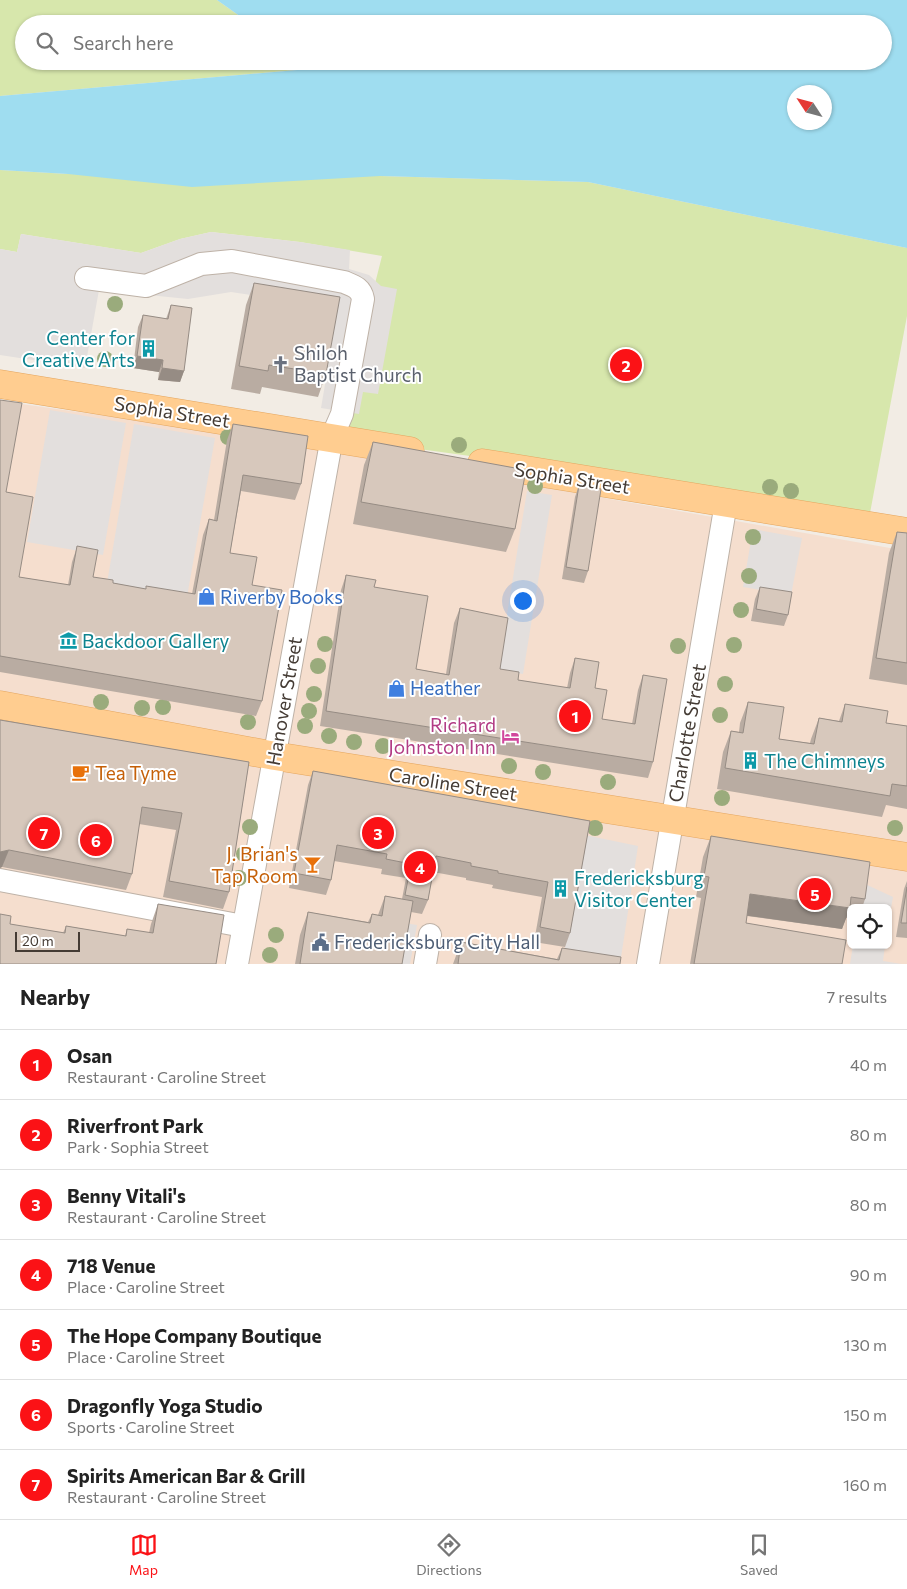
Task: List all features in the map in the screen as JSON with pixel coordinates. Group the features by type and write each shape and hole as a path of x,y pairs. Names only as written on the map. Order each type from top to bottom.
{"main road":[{"name":"Sophia Street","path":"0,384 907,532"},
{"name":"Caroline Street","path":"0,705 274,756 907,857"}],"street":[{"name":"Hanover Street","path":"86,278 146,286 201,264 232,261 344,282 362,292 363,310 342,414 332,437 237,964"},
{"name":"Charlotte Street","path":"648,964 726,503"},
{"path":"0,880 244,926"},
{"path":"425,964 430,935"}],"shaded area":[{"path":"211,232 300,242 350,250 349,269 369,275 381,286 397,289 378,394 363,392 359,414 321,408 338,308 231,292 188,299 99,290 85,368 0,355 0,249 17,252 21,234 141,253 180,239"},
{"path":"0,401 250,436 907,551 907,964 0,964"},
{"path":"50,410 126,423 103,555 27,542"},
{"path":"134,424 215,438 187,597 107,583"},
{"path":"527,491 552,495 523,674 498,670"},
{"path":"753,529 802,538 791,595 743,587"},
{"path":"585,835 638,846 620,964 562,964"},
{"path":"863,883 893,897 892,904 860,904"},
{"path":"405,923 417,925 410,964 397,964"},
{"path":"852,949 884,949 883,961 902,964 850,964"}],"green space":[{"path":"0,0 217,0 238,15 15,15 15,70 297,70 0,96"},
{"path":"0,170 68,174 380,176 588,182 907,248 907,316 870,513 733,492 332,437 342,414 382,256 300,242 211,232 180,239 141,253 21,234 17,252 0,249"}],"water":[{"path":"217,0 907,0 907,248 588,182 380,176 192,187 68,174 0,170 0,96 297,70 892,70 892,15 238,15"}],"building":[{"name":"Shiloh Baptist Church","path":"254,283 340,297 326,374 269,365 268,371 239,366"},
{"path":"171,305 192,308 184,371 162,368 163,360 137,356 143,315 168,319"},
{"path":"0,400 22,403 6,492 33,497 19,577 70,585 77,546 98,550 93,577 146,589 146,586 195,594 209,519 217,521 233,424 308,436 301,484 243,475 230,553 257,557 252,585 282,590 262,701 0,656"},
{"path":"373,442 526,470 515,529 361,502"},
{"path":"579,485 601,489 588,571 566,567"},
{"path":"897,532 907,533 907,663 876,658"},
{"path":"346,575 376,580 374,587 428,596 416,669 449,675 460,608 508,618 500,669 519,672 518,680 570,688 575,658 599,662 595,688 607,690 602,719 635,724 643,675 667,679 653,762 326,711"},
{"path":"760,587 792,592 788,615 756,609"},
{"path":"748,702 784,707 779,739 814,744 819,718 842,722 845,704 888,711 886,723 907,726 907,786 892,784 890,796 725,768 731,731 743,733"},
{"path":"0,720 249,762 229,892 169,881 182,813 142,807 132,874 9,850 0,852"},
{"path":"313,771 590,821 570,933 540,927 548,882 498,873 498,871 471,866 471,863 436,856 428,900 405,895 411,864 386,859 387,854 337,845 331,880 294,873"},
{"path":"711,836 870,862 865,899 851,897 850,904 847,904 847,908 750,894 746,923 846,940 842,964 694,964 709,877 704,876"},
{"path":"907,887 907,923 901,923"},
{"path":"385,896 413,901 402,964 300,964 308,912 370,923 372,914 382,916"},
{"path":"158,904 224,915 216,964 0,964 0,914 11,916 10,924 65,933 66,926 126,936 127,929 153,933"},
{"path":"461,942 559,960 562,948 621,957 620,964 458,964"}],"place":[{"name":"Center for Creative Arts","path":"149,349"},
{"name":"Shiloh Baptist Church","path":"280,364"},
{"name":"Riverfront Park","path":"626,365"},
{"name":"Riverby Books","path":"206,597"},
{"name":"Backdoor Gallery","path":"68,641"},
{"name":"Heather","path":"396,688"},
{"name":"Osan","path":"575,716"},
{"name":"Richard Johnston Inn","path":"510,736"},
{"name":"The Chimneys","path":"750,761"},
{"name":"Tea Tyme","path":"81,773"},
{"name":"Spirits American Bar & Grill","path":"44,833"},
{"name":"Benny Vitali's","path":"378,833"},
{"name":"Dragonfly Yoga Studio","path":"96,840"},
{"name":"J. Brian's Tap Room","path":"312,865"},
{"name":"718 Venue","path":"420,867"},
{"name":"Fredericksburg Visitor Center","path":"560,889"},
{"name":"The Hope Company Boutique","path":"815,894"},
{"name":"Fredericksburg City Hall","path":"320,942"}]}
